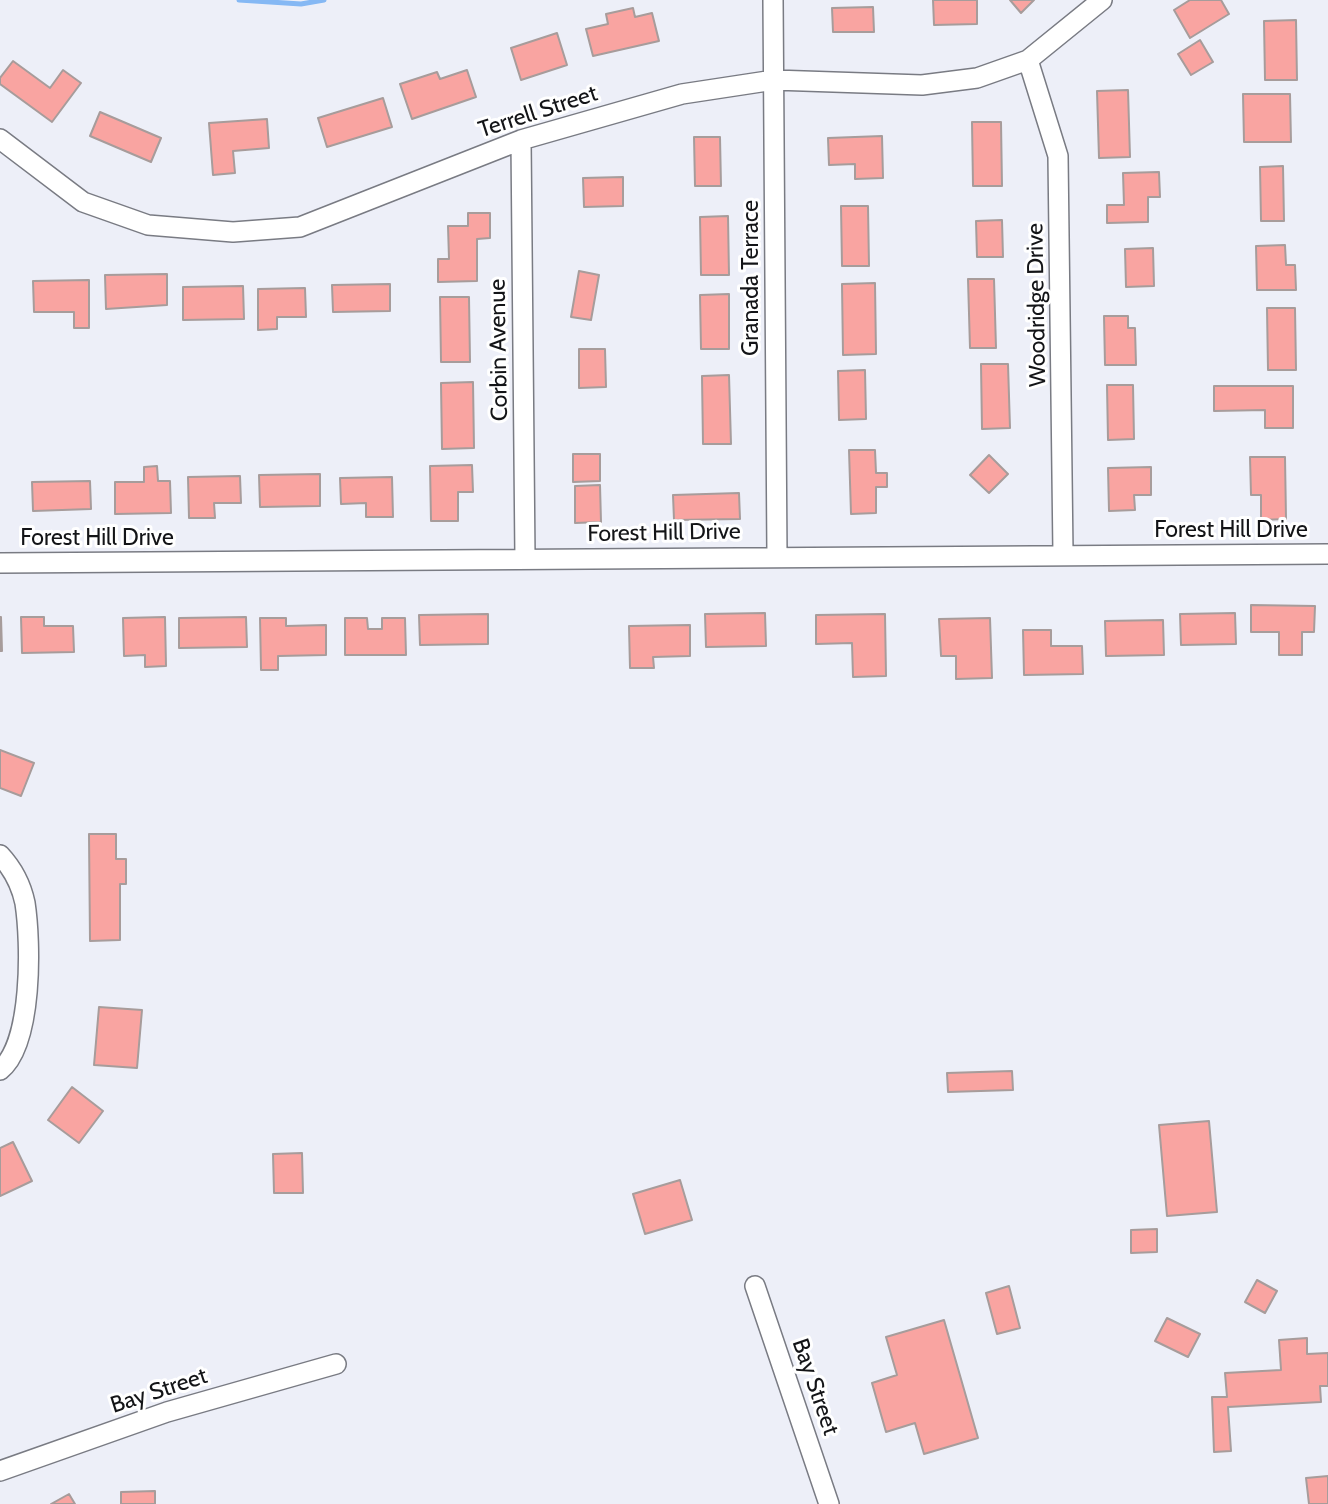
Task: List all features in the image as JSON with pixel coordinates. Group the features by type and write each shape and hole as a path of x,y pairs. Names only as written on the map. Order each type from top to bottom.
{"street":[{"name":"Granada Terrace","path":"773,0 777,556"},
{"name":"Terrell Street","path":"0,139 83,202 148,225 233,232 300,227 522,140 682,94 774,80 922,85 977,78 1028,60 1102,0"},
{"name":"Woodridge Drive","path":"1028,60 1058,156 1063,554"},
{"name":"Corbin Avenue","path":"522,140 525,559"},
{"name":"Forest Hill Drive","path":"0,563 1328,554"},
{"path":"0,855 15,873 24,902 27,961 19,1042 0,1070"},
{"name":"Bay Street","path":"755,1286 829,1504"},
{"name":"Bay Street","path":"0,1472 167,1412 336,1364"}],"building":[{"path":"933,0 977,0 977,24 934,25"},
{"path":"1010,0 1034,0 1021,13"},
{"path":"1190,0 1221,0 1229,14 1190,38 1174,10"},
{"path":"873,7 874,32 833,32 832,8"},
{"path":"633,8 635,17 652,13 659,41 593,56 586,29 608,24 606,14"},
{"path":"1296,20 1297,80 1265,80 1264,21"},
{"path":"557,33 567,65 521,80 511,48"},
{"path":"1200,40 1213,62 1191,75 1178,54"},
{"path":"13,61 50,88 63,70 81,83 52,122 0,84 0,78"},
{"path":"467,70 476,97 412,119 400,84 437,72 440,79"},
{"path":"1128,90 1130,157 1099,158 1097,91"},
{"path":"1243,94 1290,94 1291,142 1244,142"},
{"path":"383,98 392,127 327,147 318,118"},
{"path":"100,112 161,138 151,162 90,136"},
{"path":"267,119 269,148 233,151 235,173 213,175 209,123"},
{"path":"972,122 1001,122 1002,186 973,186"},
{"path":"882,136 883,178 855,179 855,164 829,165 828,138"},
{"path":"694,137 720,137 721,186 695,186"},
{"path":"1283,166 1284,221 1261,221 1260,167"},
{"path":"1159,172 1160,197 1148,197 1148,222 1107,223 1107,205 1124,205 1123,173"},
{"path":"623,177 623,206 584,207 583,178"},
{"path":"841,206 868,206 869,266 842,266"},
{"path":"468,213 490,213 490,238 477,239 477,281 438,282 438,259 449,259 448,226 468,226"},
{"path":"728,216 729,275 701,275 700,217"},
{"path":"1002,220 1003,257 977,257 976,221"},
{"path":"1285,245 1286,265 1295,265 1296,290 1257,290 1256,246"},
{"path":"1153,248 1154,286 1126,287 1125,249"},
{"path":"579,271 599,275 591,320 571,317"},
{"path":"167,274 167,305 106,309 105,275"},
{"path":"968,279 994,279 996,348 970,348"},
{"path":"89,280 89,328 74,328 74,312 34,312 33,281"},
{"path":"875,283 876,354 843,355 842,284"},
{"path":"390,284 390,311 333,312 332,285"},
{"path":"243,286 244,319 183,320 183,287"},
{"path":"305,288 306,317 277,317 277,329 258,330 258,289"},
{"path":"729,294 729,349 701,349 700,295"},
{"path":"440,297 469,297 470,362 441,362"},
{"path":"1267,308 1295,308 1296,370 1268,370"},
{"path":"1104,316 1128,316 1128,328 1135,328 1136,365 1105,365"},
{"path":"579,349 605,349 606,387 579,388"},
{"path":"981,364 1008,364 1010,428 982,429"},
{"path":"865,370 866,419 839,420 838,371"},
{"path":"729,375 731,444 703,444 702,376"},
{"path":"473,382 474,448 442,449 441,383"},
{"path":"1107,385 1133,385 1134,439 1108,440"},
{"path":"1214,386 1293,386 1293,428 1265,428 1265,410 1214,411"},
{"path":"849,450 875,450 876,473 887,473 887,487 876,487 876,513 851,514"},
{"path":"573,454 600,454 600,481 573,482"},
{"path":"989,455 1008,474 989,493 970,475"},
{"path":"1250,457 1285,457 1286,519 1261,520 1261,495 1251,495"},
{"path":"472,465 473,492 458,492 458,521 431,521 430,466"},
{"path":"157,466 158,481 170,481 171,513 115,514 115,482 144,482 144,467"},
{"path":"1151,467 1151,495 1134,495 1135,510 1109,511 1108,468"},
{"path":"320,474 320,506 260,507 259,475"},
{"path":"240,476 241,503 214,503 215,518 189,518 188,477"},
{"path":"392,477 393,517 366,517 366,503 341,504 340,478"},
{"path":"90,481 91,509 33,511 32,482"},
{"path":"600,485 601,522 575,523 575,486"},
{"path":"739,493 740,519 674,520 673,495"},
{"path":"1251,605 1315,606 1314,632 1302,632 1302,655 1279,655 1279,632 1251,632"},
{"path":"765,613 766,646 706,647 705,614"},
{"path":"1235,613 1236,644 1181,645 1180,614"},
{"path":"488,614 488,644 420,645 419,615"},
{"path":"885,614 886,676 853,677 852,643 816,644 816,615"},
{"path":"1,617 2,651 0,651"},
{"path":"21,617 44,617 44,626 73,626 74,652 22,653"},
{"path":"165,617 166,666 145,667 145,655 124,656 123,618"},
{"path":"246,617 247,647 179,648 179,618"},
{"path":"260,618 286,618 286,626 326,625 326,655 278,656 278,670 261,670"},
{"path":"345,618 367,618 368,629 382,629 382,618 405,618 406,655 345,655"},
{"path":"990,618 992,678 956,679 956,656 941,656 939,619"},
{"path":"1163,620 1164,655 1106,656 1105,621"},
{"path":"690,625 690,656 653,657 654,668 630,668 629,626"},
{"path":"1023,630 1051,630 1051,646 1082,646 1083,674 1024,675"},
{"path":"0,750 34,763 21,796 0,788"},
{"path":"89,834 116,834 116,859 126,859 126,884 120,884 120,940 90,941"},
{"path":"99,1007 142,1010 137,1068 94,1065"},
{"path":"1012,1071 1013,1090 948,1092 947,1073"},
{"path":"72,1087 103,1111 79,1143 48,1120"},
{"path":"1209,1121 1217,1212 1167,1216 1159,1125"},
{"path":"13,1142 32,1181 0,1196 0,1148"},
{"path":"302,1153 303,1193 274,1193 273,1154"},
{"path":"680,1180 692,1220 645,1234 633,1194"},
{"path":"1157,1229 1157,1252 1131,1253 1131,1230"},
{"path":"1257,1280 1277,1291 1265,1313 1245,1302"},
{"path":"1009,1286 1020,1328 997,1334 986,1293"},
{"path":"1167,1318 1200,1334 1188,1357 1155,1341"},
{"path":"944,1320 978,1438 924,1454 915,1423 886,1432 872,1383 897,1375 886,1337"},
{"path":"1307,1338 1307,1354 1328,1353 1328,1386 1320,1386 1321,1402 1228,1407 1231,1451 1214,1452 1212,1397 1227,1397 1225,1373 1281,1370 1279,1340"},
{"path":"1328,1476 1328,1504 1309,1504 1306,1478"},
{"path":"155,1491 155,1504 121,1504 121,1492"},
{"path":"69,1494 75,1504 51,1504"}],"waterway":[{"path":"239,0 301,4 324,0"}]}
